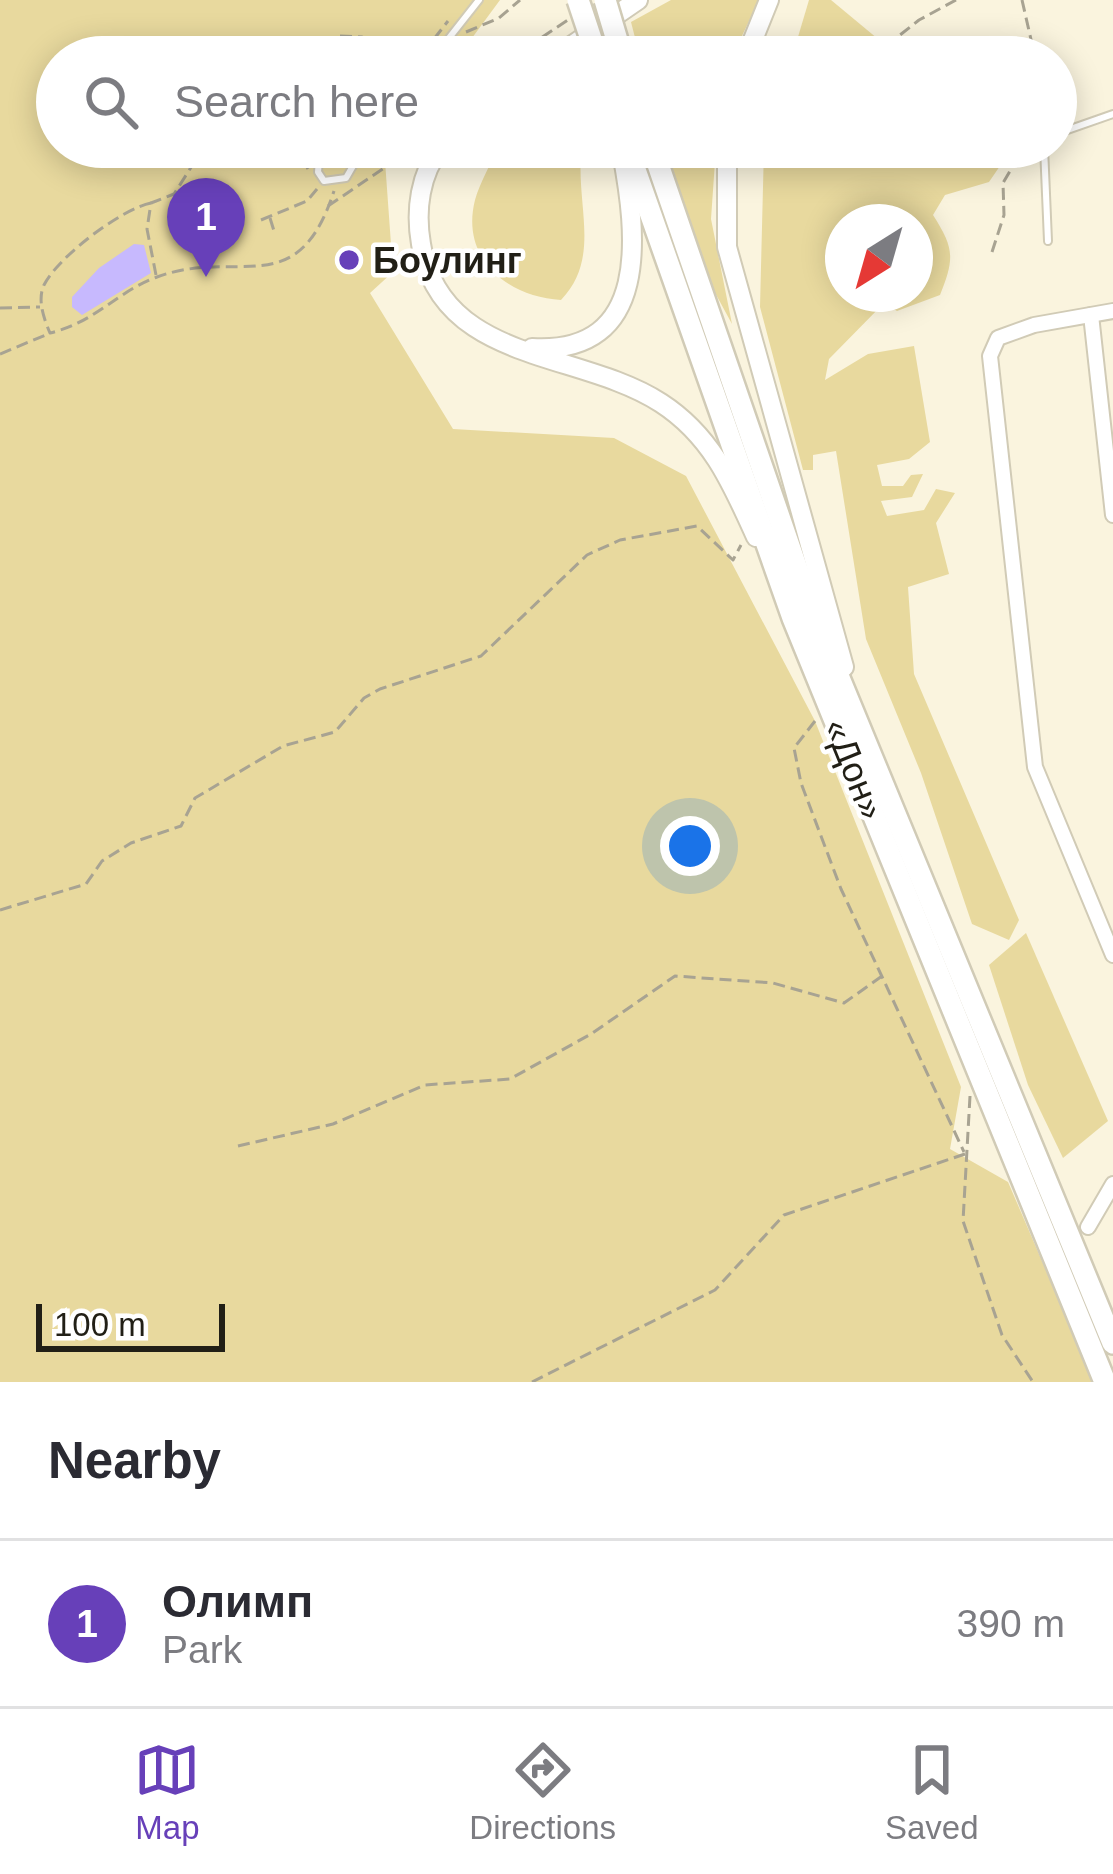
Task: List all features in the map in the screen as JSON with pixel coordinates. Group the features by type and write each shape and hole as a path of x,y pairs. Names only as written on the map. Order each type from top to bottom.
{"highway":[{"path":"605,0 616,36"},
{"name":"«Дон»","path":"632,168 793,618 1105,1382"},
{"name":"«Дон»","path":"659,168 812,610 1113,1343"}],"main road":[{"path":"585,36 638,0"},
{"path":"755,36 770,0"},
{"path":"430,168 422,182 418,231 429,277 462,318 515,351 627,385 659,402 717,454 793,618"},
{"path":"462,318 507,343 555,350 577,345 609,319 627,294 633,272 627,168"},
{"path":"727,168 727,247 756,366 872,757"}],"street":[{"path":"1113,310 998,338 990,356 1035,767 1113,955"},
{"path":"1091,315 1113,515"},
{"path":"1088,1227 1113,1184"}],"lane":[{"path":"450,36 476,1"},
{"path":"1077,127 1113,114"},
{"path":"318,168 334,183 346,178 352,168"},
{"path":"1045,168 1048,241"}],"path":[{"path":"899,36 956,0"},
{"path":"1022,0 1030,36"},
{"path":"540,36 574,10"},
{"path":"48,330 41,307 44,285 118,214 174,194 191,168"},
{"path":"308,168 319,188 334,193"},
{"path":"328,206 384,168"},
{"path":"992,252 1004,215 1003,182 1011,168"},
{"path":"0,354 48,330 91,321 157,277 287,262 308,241 334,193 334,183"},
{"path":"261,220 307,201 319,188"},
{"path":"152,203 147,229 157,277"},
{"path":"269,217 275,234"},
{"path":"0,308 41,307"},
{"path":"0,910 86,884 102,861 116,852 181,826 195,798 284,746 335,732 364,698 380,689 481,656 587,555 620,540 698,526 733,560 748,520"},
{"path":"814,721 794,748 801,783 841,889 886,974 965,1154"},
{"path":"238,1146 333,1124 425,1085 510,1078 591,1034 675,976 773,982 844,1003 886,974"},
{"path":"972,1064 963,1221 1002,1335 1033,1382"},
{"path":"532,1382 715,1290 784,1215 965,1154"}],"shaded area":[{"path":"0,0 500,0 473,36 36,36 36,168 386,168 393,272 370,293 453,429 614,438 686,476 815,721 961,1087 950,1149 1008,1182 1094,1382 0,1382"},
{"path":"671,0 759,0 742,36 635,36 631,22"},
{"path":"809,0 831,0 874,36 798,36"},
{"path":"488,168 581,168 584,247 574,283 561,300 523,291 492,271 475,240 475,200"},
{"path":"673,168 715,168 711,219 732,324 707,278"},
{"path":"763,168 999,168 989,182 945,195 933,215 933,204 825,204 825,312 875,312 829,359 825,380 868,354 914,346 930,442 909,459 877,465 882,486 903,486 911,475 923,474 912,497 881,501 887,516 924,510 936,489 955,493 936,523 949,574 908,587 914,674 1019,920 1009,940 972,924 921,773 866,639 836,451 813,455 813,470 803,470 760,307"},
{"path":"933,215 950,254 940,295 933,298"},
{"path":"134,244 144,245 151,273 82,315 72,307 72,297 99,268"},
{"path":"1026,933 1108,1121 1063,1158 1028,1085 989,965"}],"place":[{"name":"Боулинг","path":"349,260"},
{"name":"Олимп","path":"206,277"}]}
